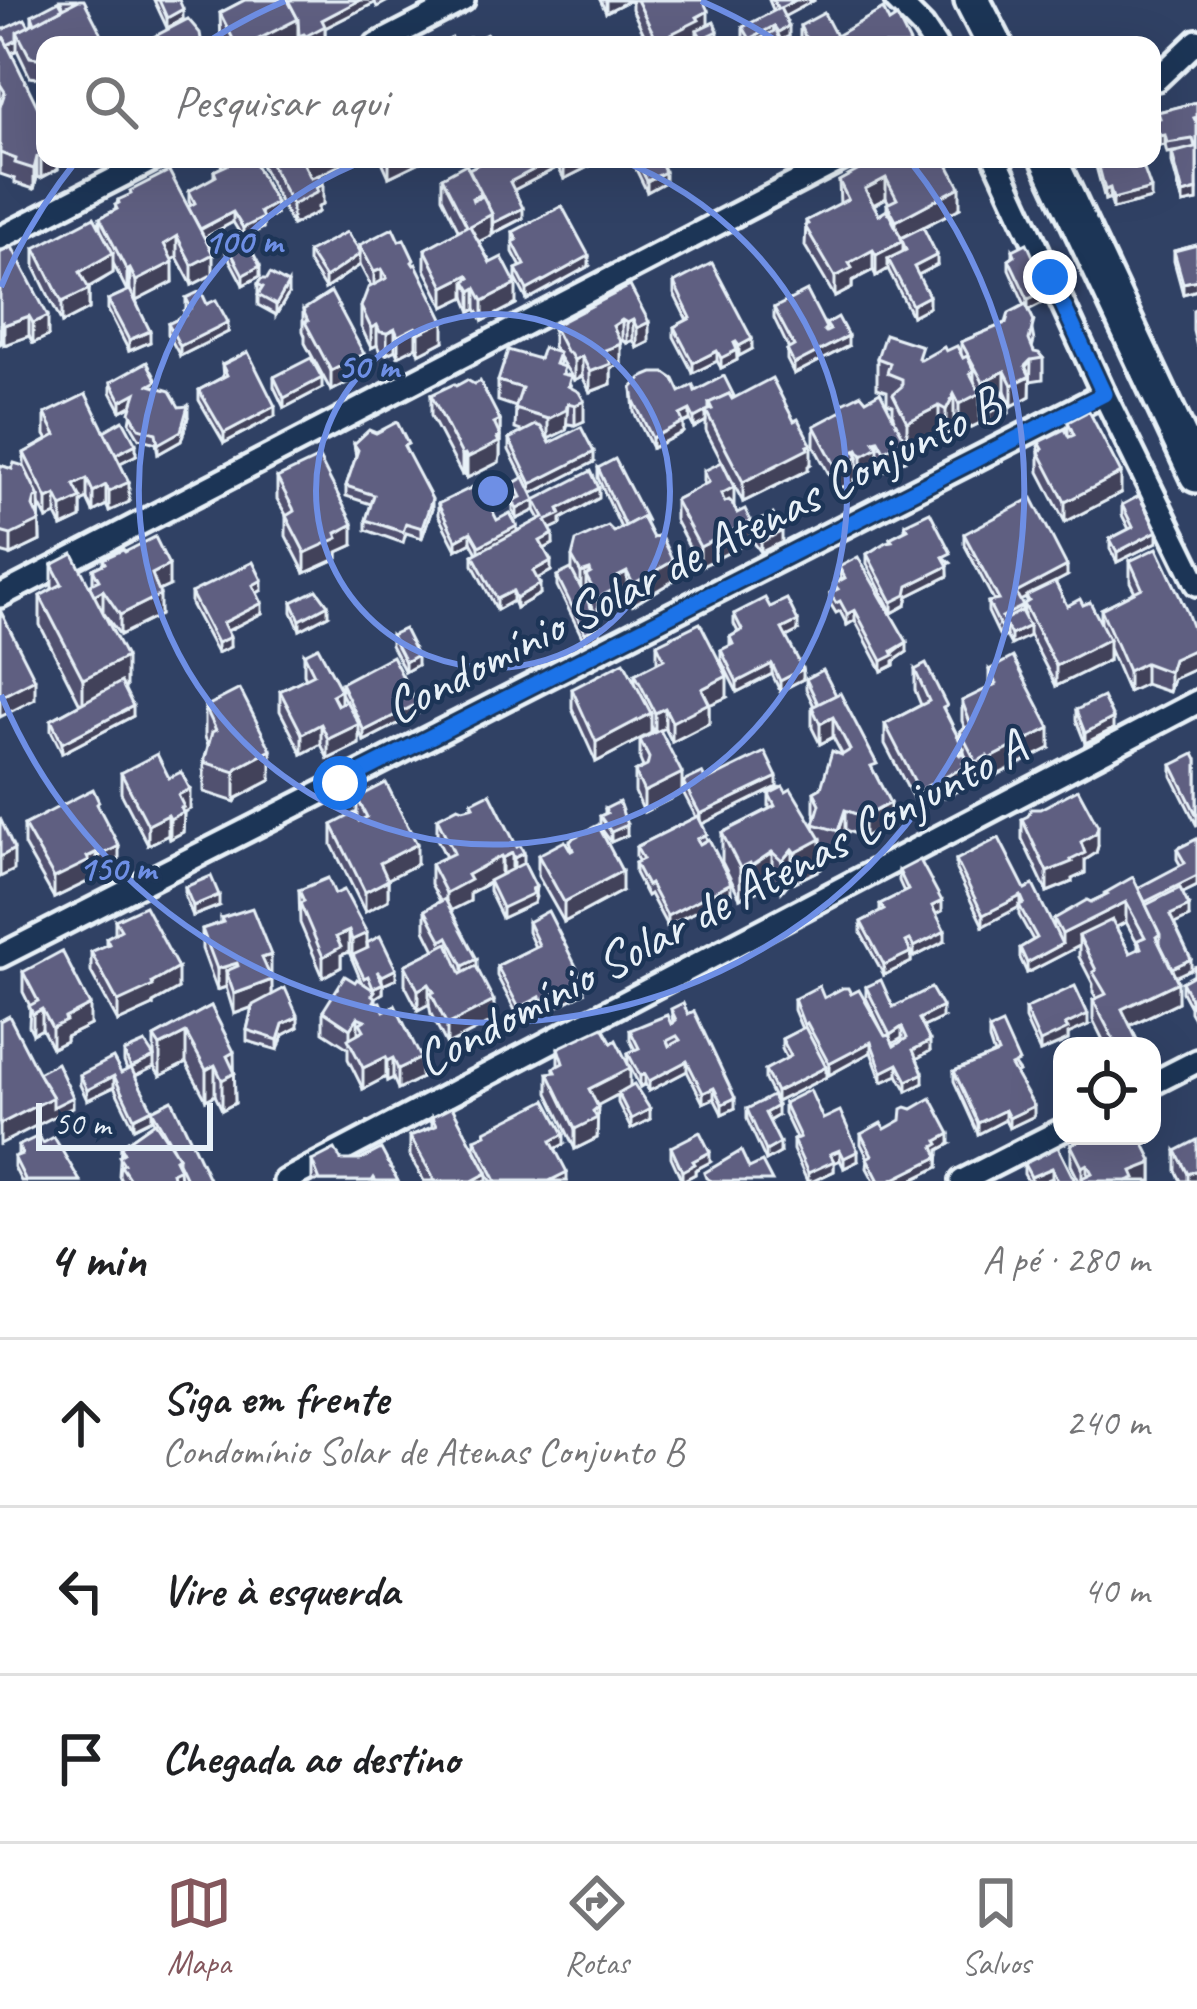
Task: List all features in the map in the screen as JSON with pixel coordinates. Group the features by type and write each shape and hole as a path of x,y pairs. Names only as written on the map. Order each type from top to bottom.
{"street":[{"path":"393,36 463,0"},
{"path":"896,0 929,36"},
{"path":"972,0 990,36"},
{"path":"1161,76 1197,41"},
{"path":"0,238 136,168"},
{"path":"0,596 825,168"},
{"path":"1000,168 1197,584"},
{"path":"1053,168 1197,475"},
{"name":"Condomínio Solar de Atenas Conjunto B","path":"0,956 1104,394"},
{"name":"Condomínio Solar de Atenas Conjunto A","path":"285,1181 1197,702"},
{"path":"1161,1079 1197,1061"},
{"path":"962,1181 1053,1135"}],"building":[{"path":"84,0 102,36 36,36 36,58 30,57 17,32"},
{"path":"159,0 179,0 183,9 167,18"},
{"path":"245,0 288,0 298,19 265,36 232,36 220,13"},
{"path":"288,0 360,0 322,20 325,26 299,36 298,19"},
{"path":"637,0 703,0 708,11 699,20 667,36 655,36"},
{"path":"773,0 796,0 778,9"},
{"path":"59,1 63,8 35,23 32,15"},
{"path":"780,8 789,26 778,32 774,26 756,36 748,36 743,27"},
{"path":"883,9 889,22 897,17 906,36 836,36"},
{"path":"824,13 836,36 805,36 800,26"},
{"path":"25,19 29,26 7,45 0,31"},
{"path":"188,19 200,36 155,36"},
{"path":"714,22 718,31 700,36 697,30"},
{"path":"4,38 36,104 34,169 0,153 0,107 5,92 0,84 0,41"},
{"path":"1197,102 1197,190 1183,194 1172,153 1195,147 1193,139 1167,143 1161,136 1161,111"},
{"path":"257,168 276,203 260,212 263,218 243,228 233,212 200,229 188,207 195,203 189,191 216,176 214,171"},
{"path":"273,168 306,168 311,178 319,175 323,184 316,187 318,192 292,205"},
{"path":"468,168 481,194 473,201 483,196 492,214 470,226 490,263 502,257 516,284 483,301 465,281 468,275 444,287 425,249 467,226 442,177"},
{"path":"537,168 510,182 523,208 493,223 469,169"},
{"path":"640,168 663,168 665,172 647,181"},
{"path":"863,168 950,168 960,187 896,221 887,204 897,199 886,178 865,189 879,215 887,210 903,241 876,255 873,250 835,277 805,226 806,221 848,199 839,181"},
{"path":"1099,168 1144,168 1151,189 1113,199 1110,188 1105,190"},
{"path":"169,171 213,254 192,265 177,236 164,244 173,262 136,281 100,218 117,209 118,200 130,191"},
{"path":"562,206 589,256 527,290 516,269 525,265 513,232"},
{"path":"94,217 113,253 80,272 89,289 62,302 35,248"},
{"path":"923,227 937,255 914,267 929,296 912,305 888,259 906,250 901,238"},
{"path":"393,228 399,241 404,239 444,321 419,333 416,327 398,336 395,329 387,333 377,325 371,328 361,307 368,288 387,278 382,269 374,272 360,245"},
{"path":"347,232 360,254 325,278 308,252"},
{"path":"243,234 260,266 243,275 226,243"},
{"path":"1027,243 1048,290 1028,299 1009,259 1015,255 1013,250"},
{"path":"1197,245 1197,280 1183,283 1174,251"},
{"path":"12,247 48,316 33,323 29,316 0,324 0,253"},
{"path":"712,263 752,339 739,346 734,343 737,350 721,358 717,351 693,363 674,327 691,318 674,283"},
{"path":"270,274 288,284 276,305 258,295 263,287 258,284"},
{"path":"630,286 649,322 637,328 633,320 622,320 613,326 621,344 605,350 611,364 590,372 582,356 574,360 567,353 553,326"},
{"path":"130,290 150,331 129,340 108,300"},
{"path":"201,291 207,304 216,300 228,322 180,346 168,324 186,315 184,311 191,308 186,298"},
{"path":"807,291 824,330 830,330 826,324 838,317 848,336 794,364 787,350 794,346 774,308"},
{"path":"331,292 364,354 331,371 303,310"},
{"path":"1026,304 1034,321 1029,340 1043,358 1031,360 1025,366 1030,376 1012,385 1005,371 983,382 961,342 1006,323 1009,313"},
{"path":"885,334 922,346 921,360 944,347 946,351 957,346 963,358 967,356 980,393 959,404 954,394 946,410 939,406 907,422 893,394 902,386 902,379 887,373 890,363 877,358"},
{"path":"543,348 559,353 555,364 564,367 562,374 571,376 568,386 584,401 568,403 566,410 548,419 515,409 522,388 498,381 508,350 539,359"},
{"path":"248,352 275,406 224,433 199,390 227,375 222,365"},
{"path":"311,358 322,378 284,398 274,377"},
{"path":"147,362 157,381 150,385 170,391 179,407 188,406 181,431 158,444 156,433 139,428 130,412 136,393 121,401 111,382"},
{"path":"653,373 674,379 680,392 693,385 695,391 724,376 734,396 709,403 709,410 694,418 690,410 680,415 683,422 652,438 632,388"},
{"path":"772,378 811,444 743,482 706,411 712,409 709,403 729,394 732,399"},
{"path":"467,380 480,381 500,420 494,423 500,436 499,442 467,458 431,395"},
{"path":"1000,387 1009,403 989,413 981,396"},
{"path":"880,392 905,440 884,451 874,441 878,447 862,456 858,449 854,463 837,469 814,426 842,411 841,404 861,394 866,400"},
{"path":"86,394 129,482 93,492 87,479 74,485 81,498 62,507 56,495 47,499 24,453 56,435 45,414"},
{"path":"1089,411 1121,473 1065,502 1039,452 1043,449 1039,442 1065,429 1069,437 1074,435 1068,422"},
{"path":"123,420 136,444 116,454 104,431"},
{"path":"397,422 432,499 422,528 406,523 403,532 366,520 374,495 346,486 358,450 354,444 369,430 376,433"},
{"path":"536,425 550,443 581,427 594,452 531,484 509,439"},
{"path":"319,458 353,524 336,533 338,538 305,553 286,516 294,511 277,478"},
{"path":"615,459 645,522 642,517 625,526 598,468"},
{"path":"722,462 734,487 721,494 737,513 745,509 751,521 700,547 675,500 709,482 704,471"},
{"path":"14,463 24,466 39,497 33,506 40,521 11,535 0,532 0,465 12,469"},
{"path":"591,471 599,488 546,521 553,534 540,541 551,561 533,571 540,584 516,598 513,591 497,599 473,555 544,517 535,500"},
{"path":"524,477 535,500 517,509 513,501 521,497 514,483"},
{"path":"479,484 497,520 510,513 517,526 479,546 471,532 456,540 438,504"},
{"path":"1139,496 1157,531 1117,552 1110,539 1133,527 1122,505"},
{"path":"1032,498 1067,566 1016,593 1023,606 1002,617 1021,611 1029,626 1011,635 1006,626 1001,628 988,602 999,600 964,534"},
{"path":"930,512 951,553 943,557 948,566 908,586 906,595 892,602 867,554 908,529 905,524"},
{"path":"773,514 782,531 761,542 752,529"},
{"path":"642,517 653,538 660,535 673,561 633,584 627,572 615,578 620,586 598,598 586,576 590,570 581,573 572,557 576,541 608,526 614,532"},
{"path":"155,537 169,565 152,574 160,595 120,615 103,590 94,595 89,585 99,580 93,569 105,563 103,559"},
{"path":"1157,548 1187,612 1197,648 1173,659 1169,672 1145,663 1128,671 1101,609 1142,588 1130,561"},
{"path":"73,554 126,657 83,679 40,596 62,584 52,565"},
{"path":"858,557 907,642 882,661 855,610 847,614 830,593 845,578 839,567"},
{"path":"253,562 262,580 253,585 262,603 223,623 230,637 217,643 191,593"},
{"path":"571,569 600,625 585,633 557,576"},
{"path":"1055,582 1067,606 1080,599 1083,605 1090,602 1109,639 1056,666 1024,604 1029,601 1026,596"},
{"path":"317,590 328,605 300,620 292,602"},
{"path":"765,598 770,607 787,599 798,621 782,629 803,669 780,681 772,664 737,682 721,650 733,644 730,637 742,630 734,614"},
{"path":"0,610 35,679 0,697"},
{"path":"700,623 727,676 702,689 709,703 672,722 665,708 655,713 635,674 664,659 657,644"},
{"path":"404,629 417,655 405,662 391,635"},
{"path":"318,647 341,690 332,695 337,705 346,701 359,724 328,739 321,724 302,734 280,691 314,674 304,654"},
{"path":"392,656 417,704 364,731 341,683"},
{"path":"1013,657 1050,728 976,762 960,731 971,725 962,701 996,684 989,670"},
{"path":"624,662 651,713 596,742 572,689"},
{"path":"926,664 964,749 958,753 964,753 968,761 965,767 919,790 885,724 929,701 915,670"},
{"path":"823,670 836,695 818,704 806,679"},
{"path":"121,682 133,706 62,743 51,720"},
{"path":"240,689 271,750 235,772 204,762 216,730 205,707"},
{"path":"840,693 877,764 871,766 890,803 864,817 845,810 838,831 814,824 820,804 814,792 821,788 832,751 842,755 850,750 833,717 820,724 812,707"},
{"path":"1103,697 1113,718 1085,733 1076,710"},
{"path":"660,730 682,773 644,792 635,772 647,766 649,758 640,740"},
{"path":"765,752 777,777 700,814 683,782 702,773 706,781"},
{"path":"157,754 169,778 181,772 190,789 178,795 183,812 148,825 121,773"},
{"path":"1194,754 1197,760 1197,816 1172,765"},
{"path":"386,783 417,844 380,863 388,880 365,892 332,825 355,813 359,821 367,817 357,798"},
{"path":"783,787 786,792 791,789 821,839 795,853 792,849 782,861 772,852 740,868 722,833 775,806 769,794"},
{"path":"93,789 119,846 99,856 97,852 54,878 24,825"},
{"path":"1078,789 1098,826 1096,833 1081,842 1085,853 1047,872 1022,819 1031,809"},
{"path":"490,793 524,853 514,858 512,853 501,856 446,893 431,864 454,853 437,818 458,807 474,806 472,802"},
{"path":"619,802 627,825 611,832 600,816"},
{"path":"698,816 707,834 697,839 700,844 709,839 731,883 667,916 635,863 643,859 636,847"},
{"path":"0,818 14,849 0,857"},
{"path":"598,825 622,871 564,902 538,855 565,841 573,850 573,838"},
{"path":"999,838 1025,889 1033,885 1062,944 1027,963 1020,948 1037,938 1019,905 1024,903 1021,896 983,915 956,860"},
{"path":"1197,839 1197,876 1145,902 1138,888 1185,863 1177,849"},
{"path":"920,860 942,901 932,906 945,931 914,947 910,940 906,942 911,952 884,965 861,922 884,910 880,904 908,890 899,871"},
{"path":"524,863 536,887 534,893 502,908 489,881"},
{"path":"211,876 219,895 193,906 185,887"},
{"path":"1133,877 1178,982 1122,1009 1136,1037 1112,1037 1093,1000 1106,994 1079,936 1112,920 1130,953 1141,948 1138,940 1145,937 1126,902 1062,934 1054,919"},
{"path":"328,878 335,894 344,890 367,933 352,940 349,931 336,937 341,947 323,957 299,890"},
{"path":"1180,888 1189,906 1170,915 1191,959 1172,968 1146,905"},
{"path":"445,899 477,959 463,966 448,937 442,941 425,910"},
{"path":"145,906 178,968 118,1002 91,952 109,944 106,938 121,930 115,920"},
{"path":"252,908 271,955 262,958 272,980 234,994 226,971 237,963 217,969 202,929"},
{"path":"548,911 584,982 519,1008 497,966 539,945 528,922"},
{"path":"380,936 396,969 382,976 377,971 383,983 373,988 353,955"},
{"path":"448,943 461,974 476,966 494,1001 447,1025 429,984 418,990 405,965"},
{"path":"62,951 90,1005 52,1028 42,1009 33,1014 29,1006 38,1001 23,972"},
{"path":"1197,966 1197,1014 1182,982 1196,974"},
{"path":"345,976 375,991 373,1003 380,1002 384,1011 395,1005 421,1058 398,1069 393,1058 387,1061 386,1057 363,1068 348,1039 364,1030 360,1023 365,1020 358,1017 350,1029 323,1011"},
{"path":"881,980 893,1007 931,988 942,1007 919,1019 930,1041 913,1050 923,1073 907,1081 898,1064 882,1072 871,1042 829,1064 794,999 819,986 824,998 843,988 851,994 859,990 894,1046 907,1038 902,1027 890,1035 866,987"},
{"path":"1075,986 1088,1014 1040,1042 1025,1009"},
{"path":"285,988 298,1017 283,1024 278,1040 247,1030 253,1005"},
{"path":"683,1003 688,1014 694,1011 735,1098 722,1104 714,1088 703,1093 687,1061 649,1081 645,1074 640,1076 628,1053 639,1048 630,1030 667,1015 671,1024 676,1020 671,1009"},
{"path":"211,1006 234,1052 227,1056 235,1073 222,1080 215,1065 206,1070 186,1033 160,1046 154,1037"},
{"path":"9,1016 53,1097 0,1124 0,1021"},
{"path":"1002,1024 1019,1062 1011,1066 1034,1106 1009,1118 1005,1110 978,1123 954,1071 998,1053 989,1030"},
{"path":"603,1027 612,1043 616,1040 630,1068 589,1089 598,1107 593,1111 597,1118 575,1129 548,1073 556,1072 554,1068 563,1063 558,1048"},
{"path":"805,1027 826,1067 776,1092 765,1070 791,1056 782,1039"},
{"path":"145,1043 154,1057 131,1068 124,1052"},
{"path":"113,1058 121,1073 131,1068 152,1109 134,1118 114,1076 87,1090 80,1075"},
{"path":"57,1063 73,1097 53,1107 53,1097 38,1073"},
{"path":"634,1084 650,1109 631,1119 618,1093"},
{"path":"810,1090 823,1119 840,1111 858,1151 844,1158 840,1150 830,1154 834,1161 808,1173 793,1140 800,1137 784,1103"},
{"path":"772,1096 777,1106 765,1113 780,1143 766,1151 747,1109"},
{"path":"931,1098 950,1134 937,1141 938,1157 890,1181 879,1181 861,1134 881,1123 885,1129 901,1120 902,1109"},
{"path":"172,1100 210,1181 187,1181 152,1110"},
{"path":"546,1100 564,1134 551,1141 567,1172 549,1181 496,1181 475,1139"},
{"path":"452,1107 487,1173 472,1181 435,1181 410,1136 436,1126 432,1117"},
{"path":"155,1122 178,1157 180,1169 172,1173 171,1181 131,1181 121,1166 121,1146"},
{"path":"700,1132 710,1152 682,1171 671,1147"},
{"path":"39,1136 43,1143 54,1137 80,1181 26,1181 14,1157 22,1154 18,1146"},
{"path":"1197,1140 1197,1170 1188,1174 1176,1151"},
{"path":"1071,1145 1144,1145 1152,1160 1132,1171 1135,1178 1127,1181 1083,1181 1092,1173 1087,1164 1082,1167"},
{"path":"1058,1147 1075,1181 1058,1181 1052,1168 1031,1177 1024,1164"},
{"path":"335,1149 341,1160 360,1160 381,1149 398,1181 320,1181 312,1161"},
{"path":"741,1151 749,1168 762,1162 772,1181 706,1178 704,1173"}],"route":[{"path":"340,783 1104,394 1050,277"}]}
